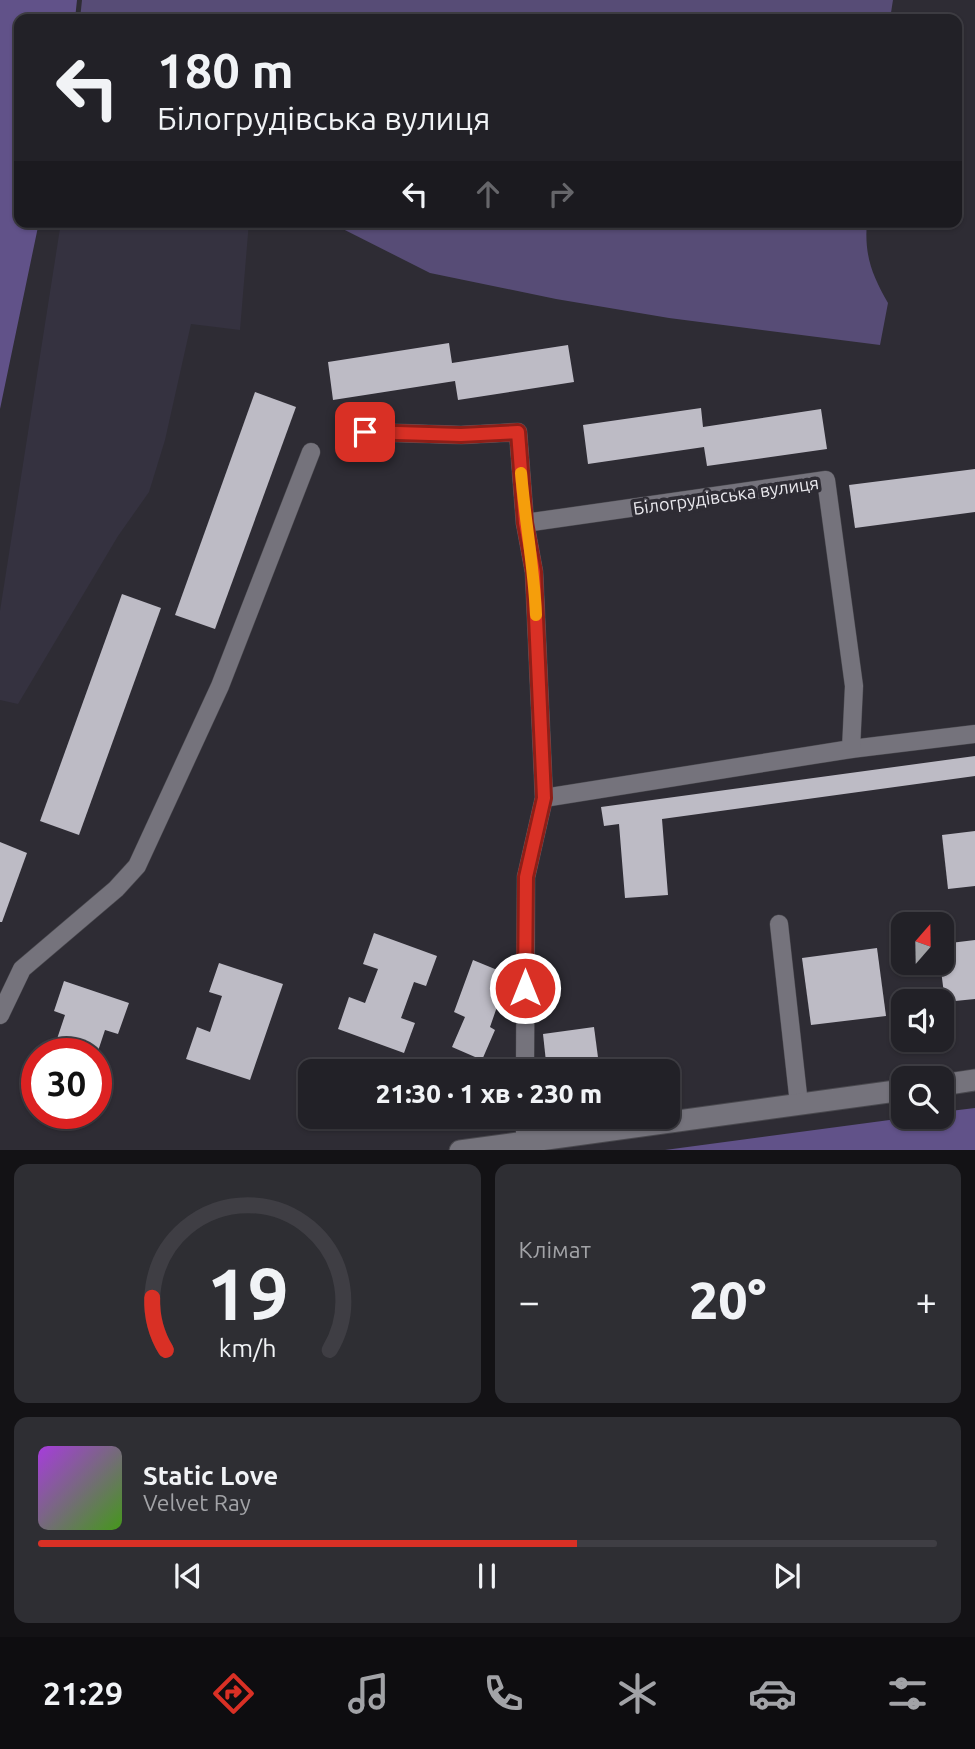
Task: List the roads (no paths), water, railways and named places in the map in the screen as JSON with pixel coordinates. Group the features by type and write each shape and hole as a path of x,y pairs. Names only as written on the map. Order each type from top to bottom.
{"street":[{"path":"365,432 461,435 518,432 525,523 534,572 544,798 526,877 525,1059"},
{"path":"0,1015 22,969 116,889 137,866 220,686 311,452"},
{"name":"Білогрудівська вулиця","path":"525,523 826,480 854,687 851,749"},
{"path":"544,798 851,749 975,734"},
{"path":"779,925 799,1104"},
{"path":"954,1083 975,1080"},
{"path":"460,1150 891,1092"},
{"path":"525,1129 525,1140"}]}
